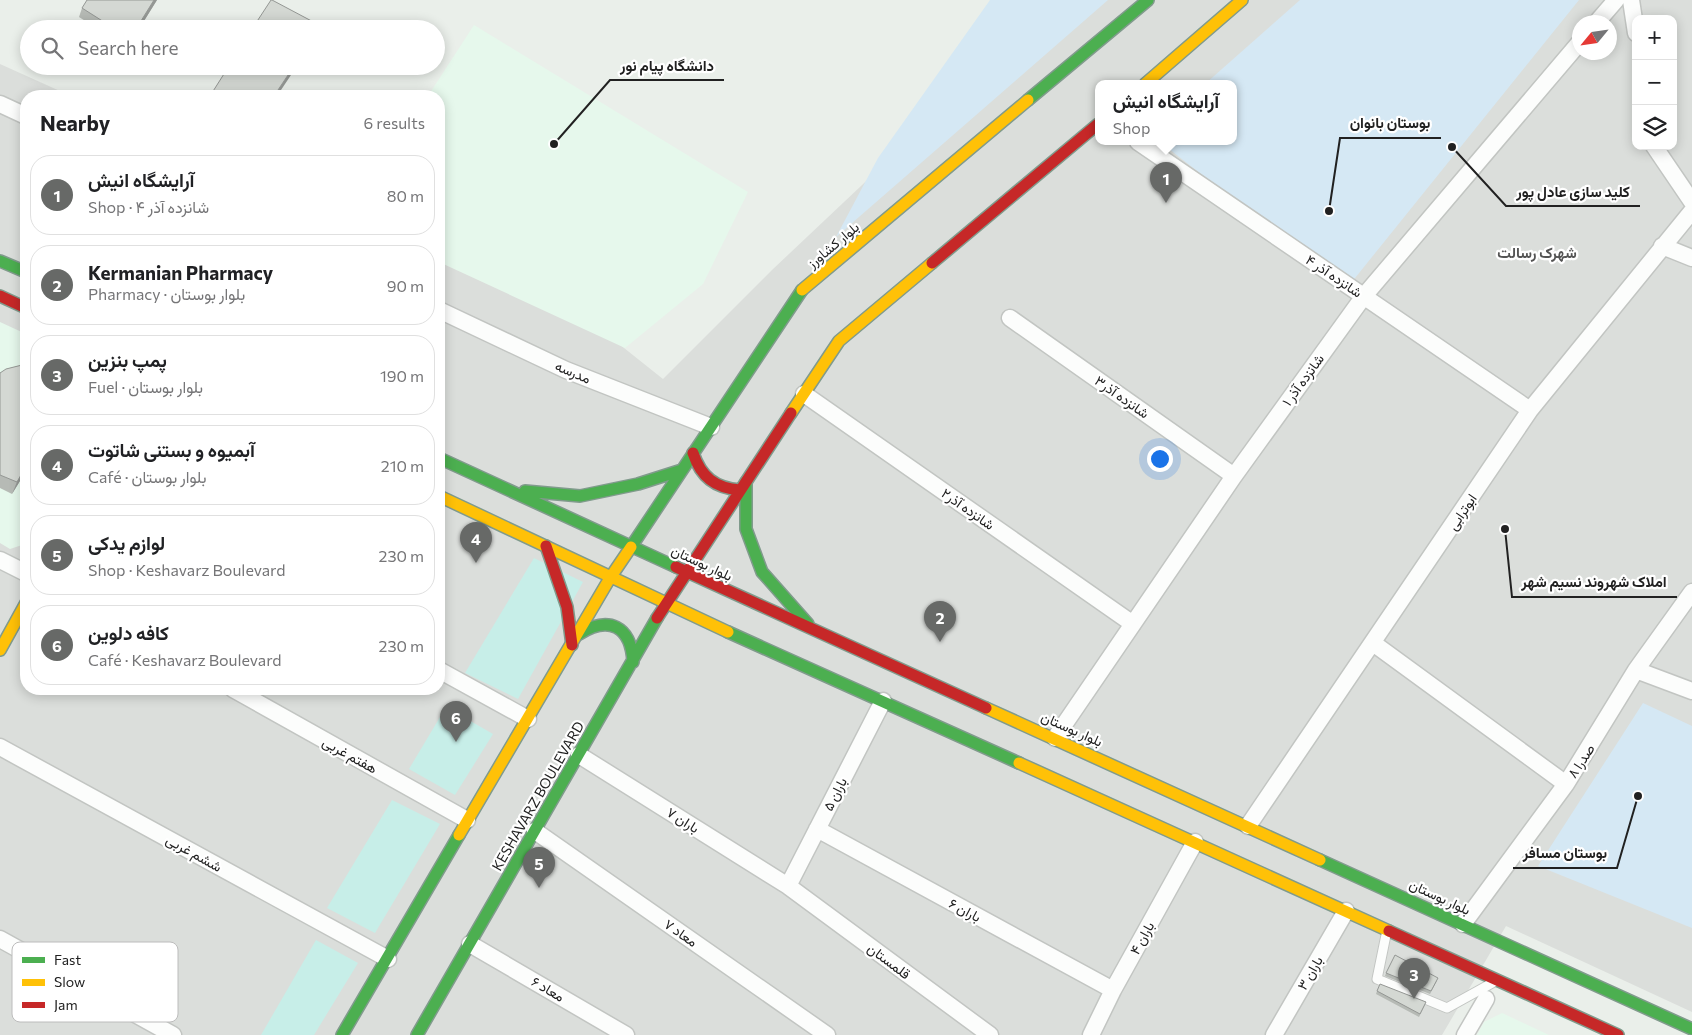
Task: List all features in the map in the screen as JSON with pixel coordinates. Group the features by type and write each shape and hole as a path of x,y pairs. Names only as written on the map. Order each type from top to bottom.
{"main road":[{"name":"بلوار کشاورز","path":"610,578 803,289 1148,0"},
{"path":"1150,80 1242,0"},
{"path":"686,573 839,341 1095,127"},
{"path":"0,261 20,269"},
{"path":"0,296 20,305"},
{"path":"693,453 697,466 709,481 727,490 743,486"},
{"name":"بلوار بوستان","path":"445,461 686,573 1055,738 1162,792 1248,826 1692,1029"},
{"path":"507,489 580,496 638,484 682,470"},
{"path":"743,486 746,529 762,572 812,630"},
{"path":"445,499 665,604 883,701 1150,816 1195,842 1618,1035"},
{"path":"546,546 572,620 572,645"},
{"name":"KESHAVARZ BOULEVARD","path":"422,1033 470,944 665,604 686,573"},
{"path":"342,1035 388,959 467,820 579,634 610,578"},
{"path":"0,650 20,614"},
{"path":"579,634 588,626 600,623 612,624 622,630 629,639 634,650 633,662"}],"street":[{"path":"1602,15 1616,0"},
{"path":"1631,0 1633,15"},
{"name":"شانزده آذر ۱","path":"1055,738 1234,476 1364,296 1572,51"},
{"path":"0,104 20,113"},
{"name":"شانزده آذر ۴","path":"1142,145 1530,410"},
{"path":"1657,150 1692,202"},
{"name":"ابوترابی","path":"1248,826 1530,410 1692,211"},
{"path":"1662,246 1692,258"},
{"name":"مدرسه","path":"445,313 566,370 711,427"},
{"name":"شانزده آذر۳","path":"1010,318 1234,476"},
{"name":"شانزده آذر۲","path":"804,394 1133,624"},
{"path":"0,560 20,570"},
{"name":"صدرا ۸","path":"1463,924 1566,784 1636,670 1692,592"},
{"path":"1373,643 1566,784"},
{"path":"1636,670 1692,691"},
{"path":"445,673 528,719"},
{"name":"هفتم غربی","path":"244,695 467,820"},
{"name":"باران ۵","path":"788,886 883,701"},
{"name":"ششم غربی","path":"0,747 388,959"},
{"name":"باران ۷","path":"579,755 788,886"},
{"name":"باران ۶","path":"817,829 1113,990"},
{"name":"معاد ۷","path":"535,831 828,1035"},
{"name":"باران ۴","path":"1091,1035 1113,990 1195,842"},
{"name":"قلمستان","path":"788,886 990,1035"},
{"name":"باران ۳","path":"1274,1035 1346,911"},
{"path":"0,939 12,946"},
{"name":"معاد ۶","path":"470,944 626,1035"},
{"path":"1465,1035 1486,999"},
{"path":"150,1022 173,1035"}],"lane":[{"path":"1388,930 1377,979 1447,1008 1498,980"}],"shaded area":[{"path":"990,0 1108,0 836,237 878,158"},
{"path":"1058,0 1692,0 1692,1012 1506,926 1442,1035 0,1035 0,64 20,73 20,75 24,75 58,90 20,90 20,695 445,695 445,264 614,340 663,379 772,270"},
{"path":"1300,0 1579,0 1347,288 1164,145 1237,145 1237,80 1210,80"},
{"path":"474,25 748,192 703,284 625,348 445,265 445,90 432,90 442,75 445,75 445,70"},
{"path":"0,322 20,331 20,546 10,549 0,543"},
{"path":"534,558 583,582 518,699 465,673"},
{"path":"1643,703 1692,726 1692,928 1538,866"},
{"path":"446,707 493,734 455,795 409,769"},
{"path":"392,800 440,824 375,933 327,908"},
{"path":"316,940 358,963 314,1035 261,1035"},
{"path":"1502,1013 1549,1035 1477,1035 1484,1022"}],"building":[{"path":"87,0 154,0 142,20 101,20 82,8"},
{"path":"272,0 310,20 258,20"},
{"path":"223,75 288,75 278,90 214,90"},
{"path":"20,366 20,477 17,482 0,475 0,373 6,369"},
{"path":"1395,955 1438,978 1431,991 1386,973"},
{"path":"1380,984 1426,1002 1420,1014 1377,991"}],"traffic: fast":[{"path":"1028,100 1148,0"},
{"path":"0,261 20,269"},
{"path":"631,547 802,290"},
{"path":"445,461 676,567"},
{"path":"525,491 580,496 638,484 682,470"},
{"path":"746,482 746,529 762,572 808,624"},
{"path":"417,1035 657,618"},
{"path":"579,634 600,625 616,627 623,632 628,640 633,662"},
{"path":"728,632 1019,763"},
{"path":"342,1035 459,835"},
{"path":"1320,860 1692,1029"}],"traffic: slow":[{"path":"1150,80 1242,0"},
{"path":"802,290 1028,100"},
{"path":"791,413 839,341 932,263"},
{"path":"445,499 728,632"},
{"path":"459,835 610,578 631,547"},
{"path":"0,650 20,614"},
{"path":"986,708 1320,860"},
{"path":"1019,763 1389,931"}],"traffic: jam":[{"path":"932,263 1095,127"},
{"path":"0,296 20,305"},
{"path":"657,618 791,413"},
{"path":"693,453 700,469 710,480 723,487 740,490"},
{"path":"546,546 567,607 572,645"},
{"path":"676,567 986,708"},
{"path":"1389,931 1618,1035"}],"place":[{"name":"دانشگاه پیام نور","path":"554,144"},
{"name":"کلید سازی عادل پور","path":"1452,147"},
{"name":"آرایشگاه انیش","path":"1166,203"},
{"name":"بوستان بانوان","path":"1329,211"},
{"name":"املاک شهروند نسیم شهر","path":"1505,529"},
{"name":"آبمیوه و بستنی شاتوت","path":"476,563"},
{"name":"Kermanian Pharmacy","path":"940,642"},
{"name":"کافه دلوین","path":"456,742"},
{"name":"بوستان مسافر","path":"1638,796"},
{"name":"لوازم یدکی","path":"539,888"},
{"name":"پمپ بنزین","path":"1414,999"}],"district":[{"name":"شهرک رسالت","path":"1537,253"}]}
